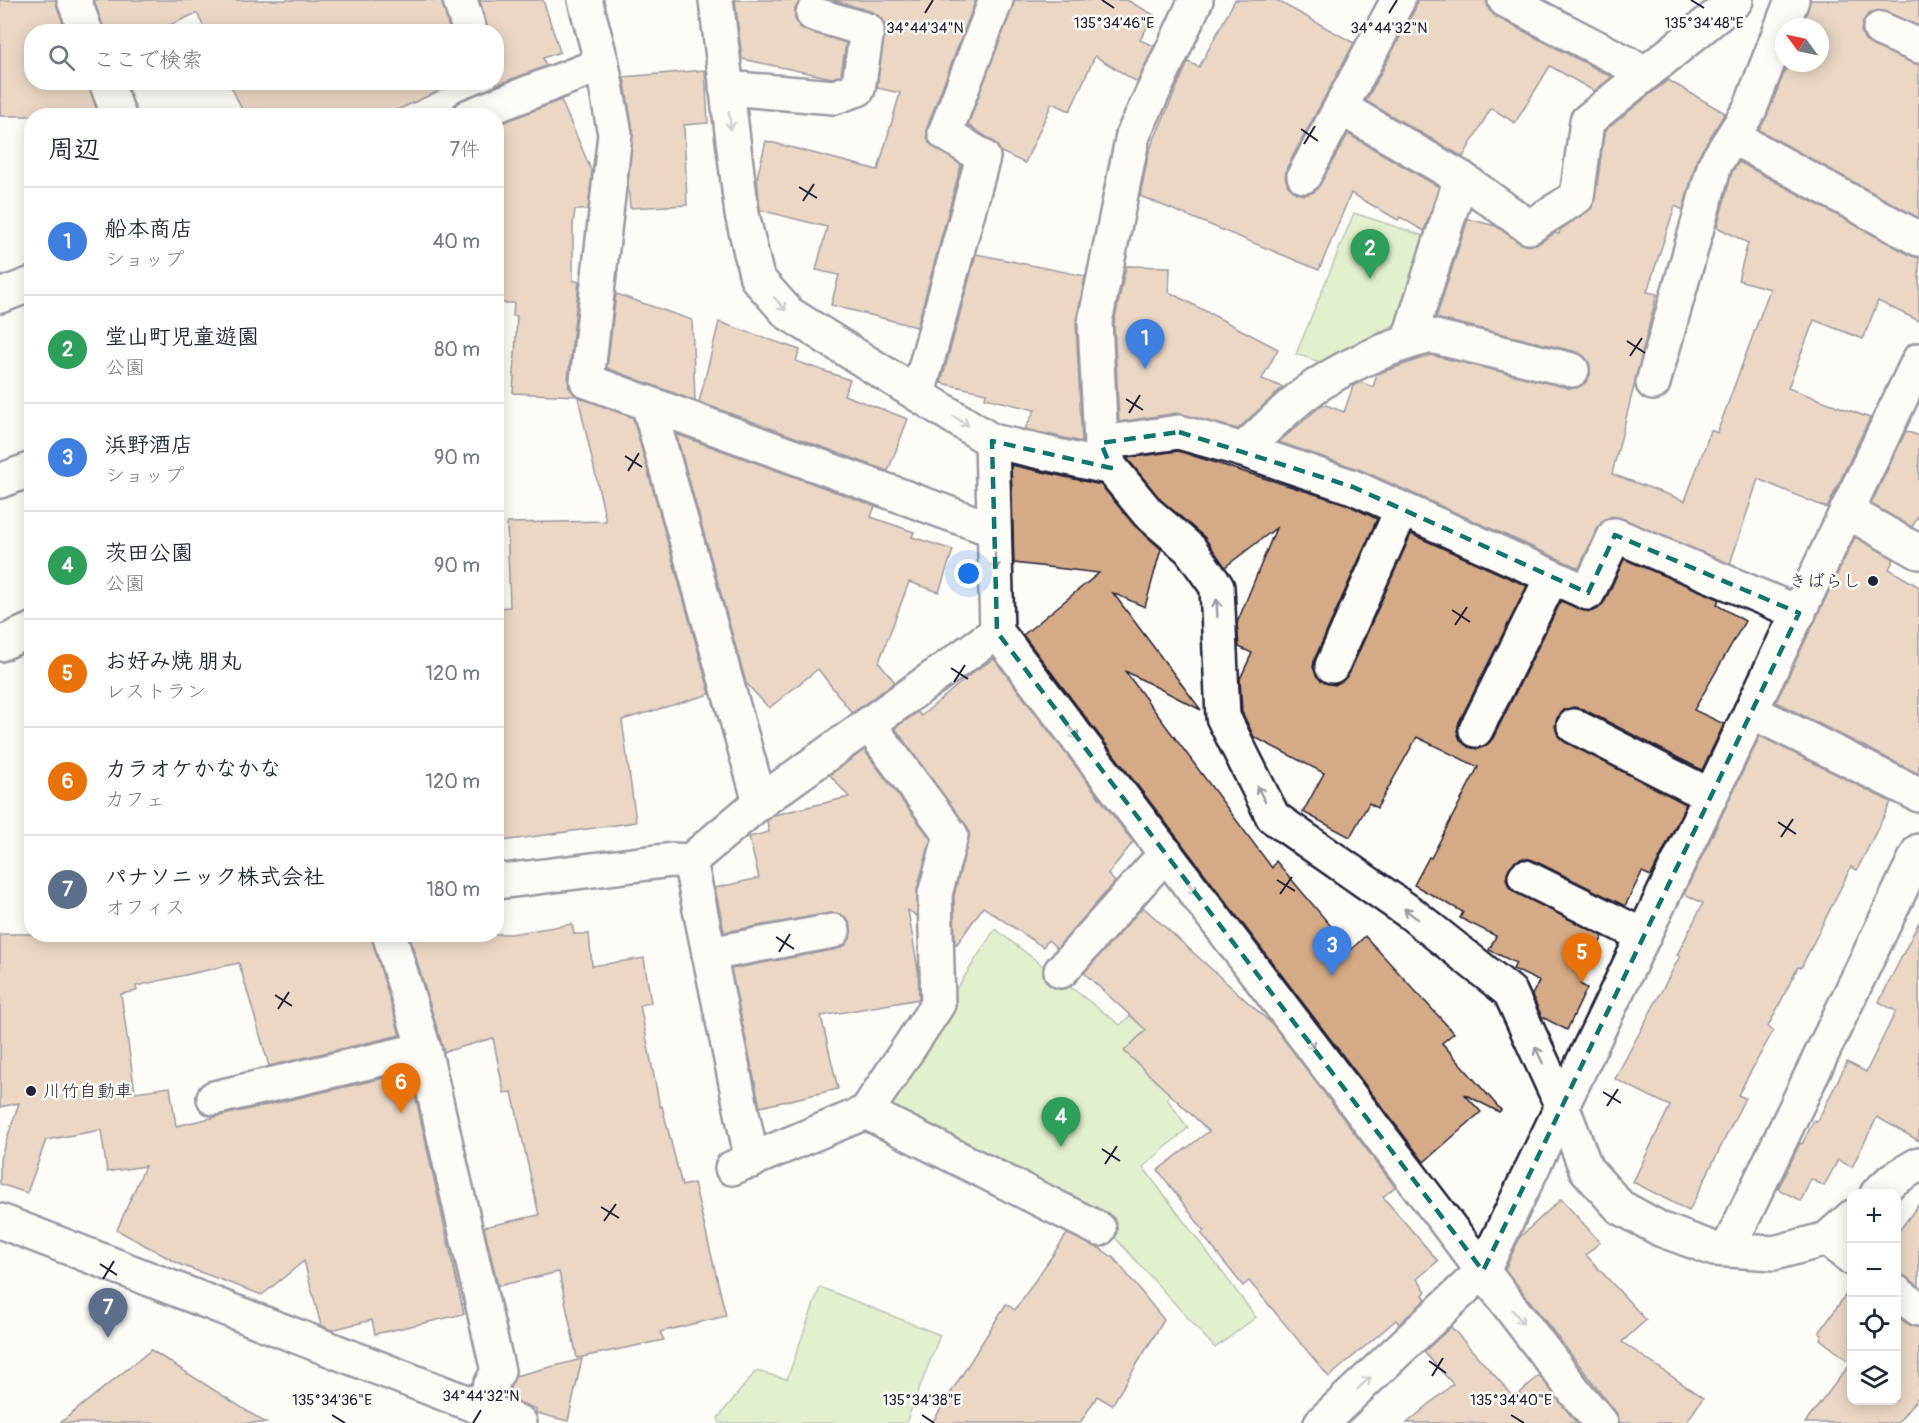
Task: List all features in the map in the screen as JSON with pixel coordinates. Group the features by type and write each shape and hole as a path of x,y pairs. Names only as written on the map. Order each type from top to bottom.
{"street":[{"path":"74,0 83,24"},
{"path":"460,0 468,24"},
{"path":"585,0 602,64 615,135 587,381 994,530"},
{"path":"716,0 742,214 757,278 788,313 992,441 1106,456 1179,432 1243,450 1353,487 1588,593 1615,535 1798,613"},
{"path":"918,394 983,157 945,133 996,0"},
{"path":"1196,0 1133,135 1095,322 1106,456 1148,513 1190,549 1216,587 1223,717 1273,818 1412,914 1510,992 1563,1108 1586,1169 1620,1207 1662,1230 1714,1249 1774,1253 1839,1248 1847,1227"},
{"path":"1304,176 1398,0"},
{"path":"1504,0 1646,73"},
{"path":"1341,108 1461,178 1529,227 1577,197 1587,121 1736,0"},
{"path":"1653,383 1715,164 1750,110 1792,0"},
{"path":"726,88 834,97 858,89 867,30 813,14"},
{"path":"1880,29 1919,46"},
{"path":"483,101 602,64"},
{"path":"109,90 115,108"},
{"path":"1732,137 1919,239"},
{"path":"1408,342 1461,178"},
{"path":"1243,450 1302,396 1342,370 1408,342 1431,336 1572,370"},
{"path":"1337,1418 1483,1271 1919,360"},
{"path":"648,403 760,802"},
{"path":"992,441 997,632 1601,1423"},
{"path":"0,482 24,472"},
{"path":"1332,666 1402,509"},
{"path":"1848,512 1919,552"},
{"path":"1476,730 1552,577"},
{"path":"504,881 681,861 997,632"},
{"path":"0,644 24,634"},
{"path":"1751,711 1919,795"},
{"path":"681,861 709,954 742,1165 866,1112 938,1004 934,894 951,835 869,725"},
{"path":"1574,726 1711,796"},
{"path":"1728,1250 1919,850"},
{"path":"1061,971 1166,853"},
{"path":"1525,877 1644,936"},
{"path":"709,954 833,931"},
{"path":"391,942 424,1049 498,1371 480,1407"},
{"path":"214,1098 424,1049"},
{"path":"866,1112 1099,1229"},
{"path":"1882,1189 1892,1180 1919,1164"},
{"path":"0,1221 520,1423"},
{"path":"1901,1296 1919,1309"}],"highlighted area":[{"path":"1179,432 1353,487 1588,593 1615,535 1799,613 1483,1271 997,632 992,441 1111,468 1101,443"}],"green space":[{"path":"1354,213 1427,237 1399,322 1323,363 1296,354"},
{"path":"995,929 1120,1025 1132,1014 1187,1068 1167,1099 1188,1128 1143,1167 1256,1317 1215,1348 1101,1222 880,1108"},
{"path":"820,1287 940,1335 906,1423 720,1423 718,1418 756,1371 787,1379"}],"building":[{"path":"0,0 56,0 64,24 24,24 24,90 91,90 96,108 24,108 24,116 0,116"},
{"path":"94,0 442,0 448,24 202,24 197,13 172,24 102,24"},
{"path":"480,0 543,0 560,52 543,58 546,66 504,82 504,24 486,24"},
{"path":"735,0 801,0 795,9 795,19 800,27 846,43 841,75 832,78 742,59"},
{"path":"832,0 976,0 927,127 929,143 961,165 917,327 831,305 839,275 816,270 827,227 760,210 757,178 766,141 878,170 900,93 877,88 885,25 873,12"},
{"path":"1014,0 1127,0 1154,15 1140,40 1154,46 1137,82 1095,56 1070,111 1052,103 1025,163 1001,152 993,141 968,125"},
{"path":"1235,0 1276,0 1354,43 1287,167 1285,177 1288,186 1296,193 1304,195 1314,192 1348,134 1439,187 1424,231 1400,217 1398,220 1351,193 1319,270 1140,196 1149,151 1188,62 1199,67"},
{"path":"1417,0 1486,0 1489,10 1496,17 1612,77 1594,91 1550,66 1515,123 1491,108 1463,157 1366,101 1415,9"},
{"path":"1810,0 1919,0 1919,26 1878,10 1868,14 1861,31 1865,40 1873,46 1919,64 1919,218 1759,130 1784,72 1829,72 1829,18 1805,18"},
{"path":"705,70 708,123 684,125 687,205 630,208 628,184 633,131 624,77"},
{"path":"1668,80 1725,113 1697,159 1683,210 1675,206 1647,292 1657,294 1612,474 1685,501 1711,430 1717,433 1770,289 1738,280 1748,243 1717,227 1732,172 1739,162 1919,258 1919,321 1878,301 1863,339 1814,320 1788,388 1870,418 1827,508 1758,479 1730,564 1613,516 1605,519 1598,527 1579,568 1361,470 1279,442 1323,404 1344,412 1353,386 1360,382 1373,387 1377,374 1431,355 1568,388 1577,388 1585,383 1590,375 1590,365 1585,357 1577,352 1436,318 1468,219 1496,226 1518,242 1528,246 1539,243 1555,233 1559,234 1560,230 1593,207 1604,136 1608,128"},
{"path":"233,90 441,90 402,108 241,108"},
{"path":"561,100 592,172 588,210 575,210 573,224 573,280 579,282 568,379 569,388 577,396 513,393 517,316 513,316 514,303 504,303 504,122"},
{"path":"976,254 1085,276 1076,323 1082,442 1025,429 1035,410 985,398 986,393 941,383"},
{"path":"1126,266 1170,267 1169,292 1278,349 1262,379 1283,387 1238,429 1177,413 1119,422 1114,323"},
{"path":"616,294 692,320 695,401 607,368"},
{"path":"719,322 800,350 796,361 850,380 844,395 908,419 888,471 699,402"},
{"path":"578,397 633,418 710,694 622,720 636,822 504,841 504,607 510,607 507,523 606,521"},
{"path":"1906,431 1919,436 1919,515 1912,527 1871,504"},
{"path":"676,434 875,506 871,517 914,532 912,537 953,550 939,592 909,582 879,662 895,682 852,713 818,669 769,708 746,683"},
{"path":"1178,451 1346,504 1377,519 1315,658 1313,667 1317,676 1325,683 1335,685 1349,674 1411,534 1527,586 1459,722 1457,731 1460,740 1468,747 1477,749 1486,746 1493,738 1561,601 1590,612 1598,609 1605,601 1624,559 1719,599 1717,605 1745,621 1694,710 1724,724 1702,770 1583,709 1574,707 1564,710 1557,718 1555,726 1558,736 1565,742 1686,804 1651,876 1642,872 1625,906 1533,860 1523,858 1514,862 1509,868 1506,879 1509,887 1516,893 1603,936 1580,984 1587,988 1567,1030 1542,1017 1532,995 1539,981 1513,969 1516,963 1489,950 1496,936 1460,918 1463,912 1414,885 1429,857 1431,858 1478,767 1417,737 1377,808 1369,803 1350,837 1303,812 1324,773 1254,737 1242,712 1240,679 1252,653 1239,647 1237,623 1276,528 1225,567 1205,538 1161,500 1127,458"},
{"path":"1011,465 1101,485 1134,525 1161,549 1145,607 1113,593 1201,710 1125,671 1272,868 1276,861 1351,950 1365,936 1454,1033 1442,1043 1501,1110 1499,1112 1464,1094 1481,1112 1424,1162 1023,635 1099,573 1014,563"},
{"path":"1855,537 1894,559 1889,569 1919,587 1919,774 1776,702"},
{"path":"994,659 1133,842 1108,874 1115,882 1057,948 1048,940 1043,947 983,907 957,944 955,943 954,896 969,831 895,728 918,712 921,716 976,670"},
{"path":"1760,736 1891,802 1857,870 1851,867 1801,968 1798,967 1768,1027 1773,1031 1738,1095 1745,1098 1689,1211 1633,1182 1670,1106 1615,1079 1680,956 1677,955 1703,903 1684,894"},
{"path":"864,750 931,839 917,889 917,916 908,910 918,970 919,999 821,1016 838,1089 760,1107 731,969 837,949 846,945 850,938 851,927 847,918 840,914 830,913 724,932 715,888 759,878 749,837 769,832 767,821 774,815 849,797 830,775"},
{"path":"1143,907 1273,1025 1395,1187 1383,1197 1438,1261 1417,1279 1426,1291 1423,1295 1426,1299 1399,1324 1396,1320 1329,1377 1249,1281 1243,1286 1201,1233 1204,1231 1158,1170 1209,1131 1124,1051 1146,1030 1084,973"},
{"path":"1919,922 1919,1141 1877,1117 1852,1167 1838,1160 1824,1186 1811,1179 1801,1201 1778,1189 1800,1143 1802,1144 1814,1120 1817,1122 1847,1062 1866,1072 1896,1011 1879,1002"},
{"path":"572,924 574,934 589,934 592,966 644,958 651,1003 640,1005 660,1107 662,1106 682,1186 694,1183 726,1316 660,1332 664,1340 577,1358 559,1272 498,1286 484,1227 539,1215 512,1092 504,1093 493,1038 444,1052 411,942 504,942 504,934"},
{"path":"0,934 24,934 24,942 373,942 400,1035 269,1066 239,963 136,986 137,991 121,994 135,1092 170,1087 176,1126 410,1072 464,1314 375,1334 372,1320 331,1330 321,1325 304,1261 262,1295 181,1265 117,1230 145,1166 107,1172 101,1130 46,1140 27,1193 0,1184 0,1159 19,1103 0,1107"},
{"path":"1561,1199 1600,1242 1586,1255 1646,1320 1622,1342 1703,1398 1686,1423 1619,1423 1615,1411 1505,1269 1520,1237"},
{"path":"1919,1204 1919,1286 1901,1277 1901,1228"},
{"path":"1067,1234 1099,1248 1114,1258 1164,1320 1112,1405 1097,1396 1080,1423 932,1423 1006,1304 1015,1310"},
{"path":"1847,1293 1847,1360 1820,1339 1822,1335 1819,1333"},
{"path":"1901,1319 1919,1327 1919,1396 1898,1423 1805,1423 1847,1368 1847,1405 1901,1405"},
{"path":"1451,1327 1515,1398 1539,1375 1577,1423 1407,1423 1453,1384 1424,1352"},
{"path":"151,1350 266,1423 60,1423"},
{"path":"582,1359 568,1421 536,1413 536,1409 506,1397 515,1376"}],"place":[{"name":"堂山町児童遊園","path":"1370,279"},
{"name":"船本商店","path":"1145,369"},
{"name":"きばらし","path":"1873,581"},
{"name":"浜野酒店","path":"1332,976"},
{"name":"お好み焼 朋丸","path":"1582,983"},
{"name":"川竹自動車","path":"31,1091"},
{"name":"カラオケかなかな","path":"401,1113"},
{"name":"茨田公園","path":"1061,1147"},
{"name":"パナソニック株式会社","path":"108,1338"}]}
